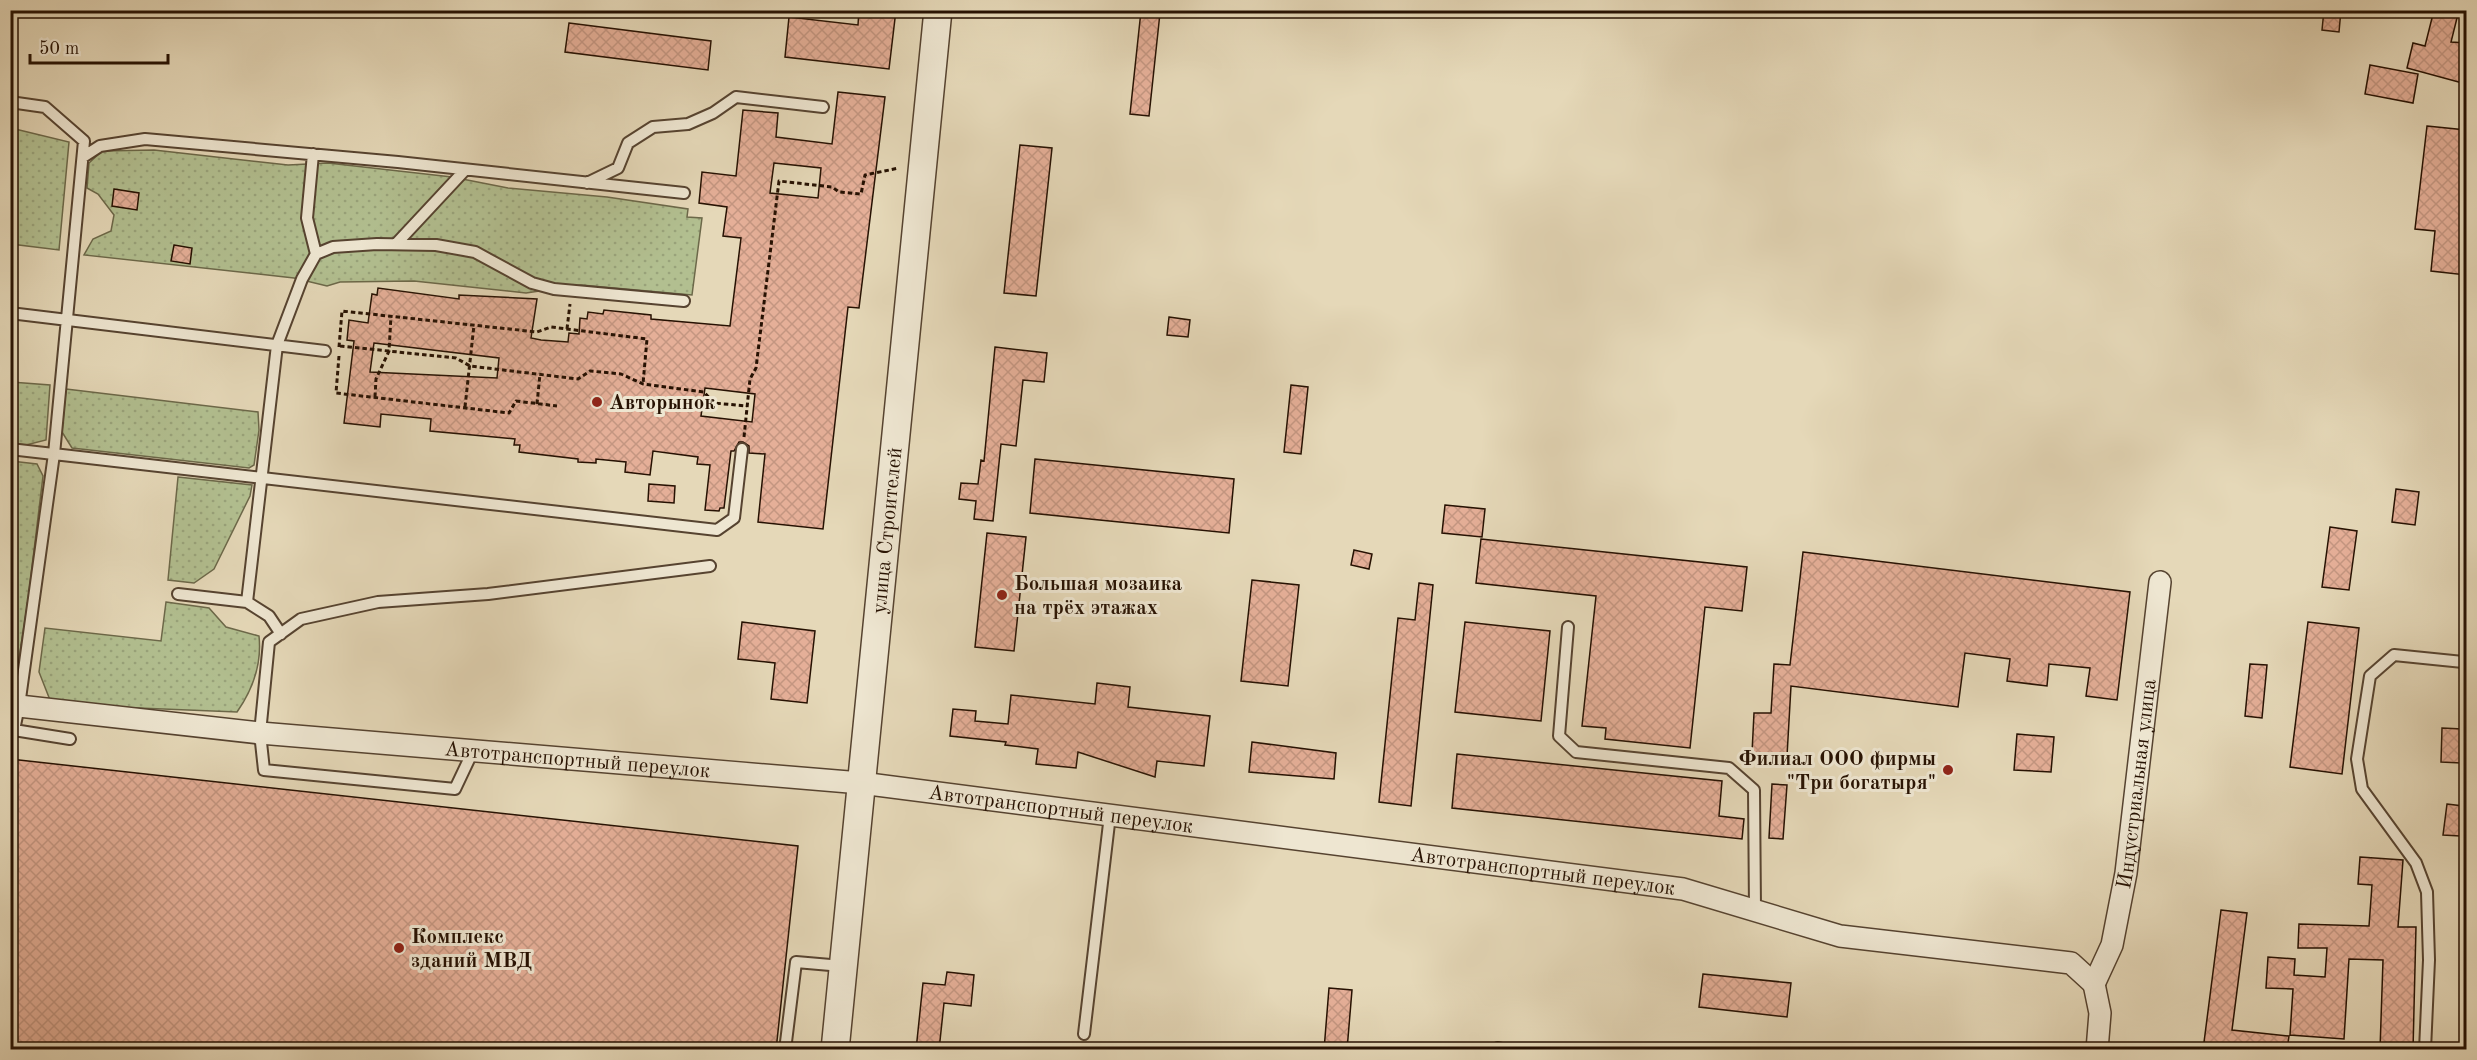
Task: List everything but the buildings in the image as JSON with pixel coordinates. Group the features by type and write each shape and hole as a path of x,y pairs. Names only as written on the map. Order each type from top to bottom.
{"street":[{"name":"улица Строителей","path":"835,1050 939,10"},
{"name":"Индустриальная улица","path":"2094,984 2112,945 2126,873 2160,582"},
{"name":"Автотранспортный переулок","path":"15,706 260,734 861,783 1683,889 1840,936 2071,963 2094,984"},
{"path":"2094,984 2100,1013 2097,1050"}],"lane":[{"path":"587,183 618,168 628,143 652,127 688,124 713,113 736,97 823,107"},
{"path":"10,102 45,106 84,141 54,454 12,730 70,739"},
{"path":"83,157 100,146 145,139 313,154 684,193"},
{"path":"313,154 307,218 316,254"},
{"path":"396,244 465,170"},
{"path":"247,602 277,345 302,279 316,254 333,247 436,245 475,252 532,283 554,289 684,301"},
{"path":"10,313 325,351"},
{"path":"10,449 717,530 734,518 742,448"},
{"path":"473,751 455,789 264,770 260,734 269,642 301,619 378,602 488,594 710,566"},
{"path":"178,594 247,602 269,616 281,634"},
{"path":"1568,627 1559,736 1576,752 1729,768 1754,790 1755,910"},
{"path":"2425,1050 2429,960 2427,892 2416,863 2362,789 2357,759 2370,676 2394,655 2463,662"},
{"path":"1084,1034 1110,815"},
{"path":"785,1050 795,962 843,967"}],"path":[{"path":"742,448 750,379 756,368 779,181 832,187 839,192 861,194 865,175 906,167 923,155"},
{"path":"567,329 571,290"},
{"path":"557,406 516,402 509,413 336,393 342,311 537,332 551,327 647,339 643,384"},
{"path":"375,398 376,378 389,351 391,316"},
{"path":"465,407 474,325"},
{"path":"340,346 456,358 470,366 578,379 590,371 621,374 643,384 704,392 714,403 747,406"},
{"path":"537,404 540,374"}],"green space":[{"path":"11,128 69,142 59,250 11,244"},
{"path":"154,150 288,165 328,163 452,177 508,188 607,197 688,209 687,217 702,218 692,295 581,285 526,293 414,281 340,282 327,286 294,278 84,255 93,239 111,231 114,215 98,194 87,188 89,163 102,151"},
{"path":"11,382 50,385 46,440 26,445 11,443"},
{"path":"66,389 258,412 259,430 254,465 249,468 72,448 62,432"},
{"path":"11,461 37,464 43,476 28,600 13,697 11,696"},
{"path":"178,477 252,485 250,496 214,569 194,583 168,580"},
{"path":"166,602 209,608 226,627 259,636 258,666 248,694 237,712 89,706 50,700 39,672 45,628 161,641"}],"place":[{"name":"Авторынок","path":"597,402"},
{"name":"Большая мозаика на трёх этажах","path":"1002,595"},
{"name":"Филиал ООО фирмы \"Три богатыря\"","path":"1948,770"},
{"name":"Комплекс зданий МВД","path":"399,948"}]}
